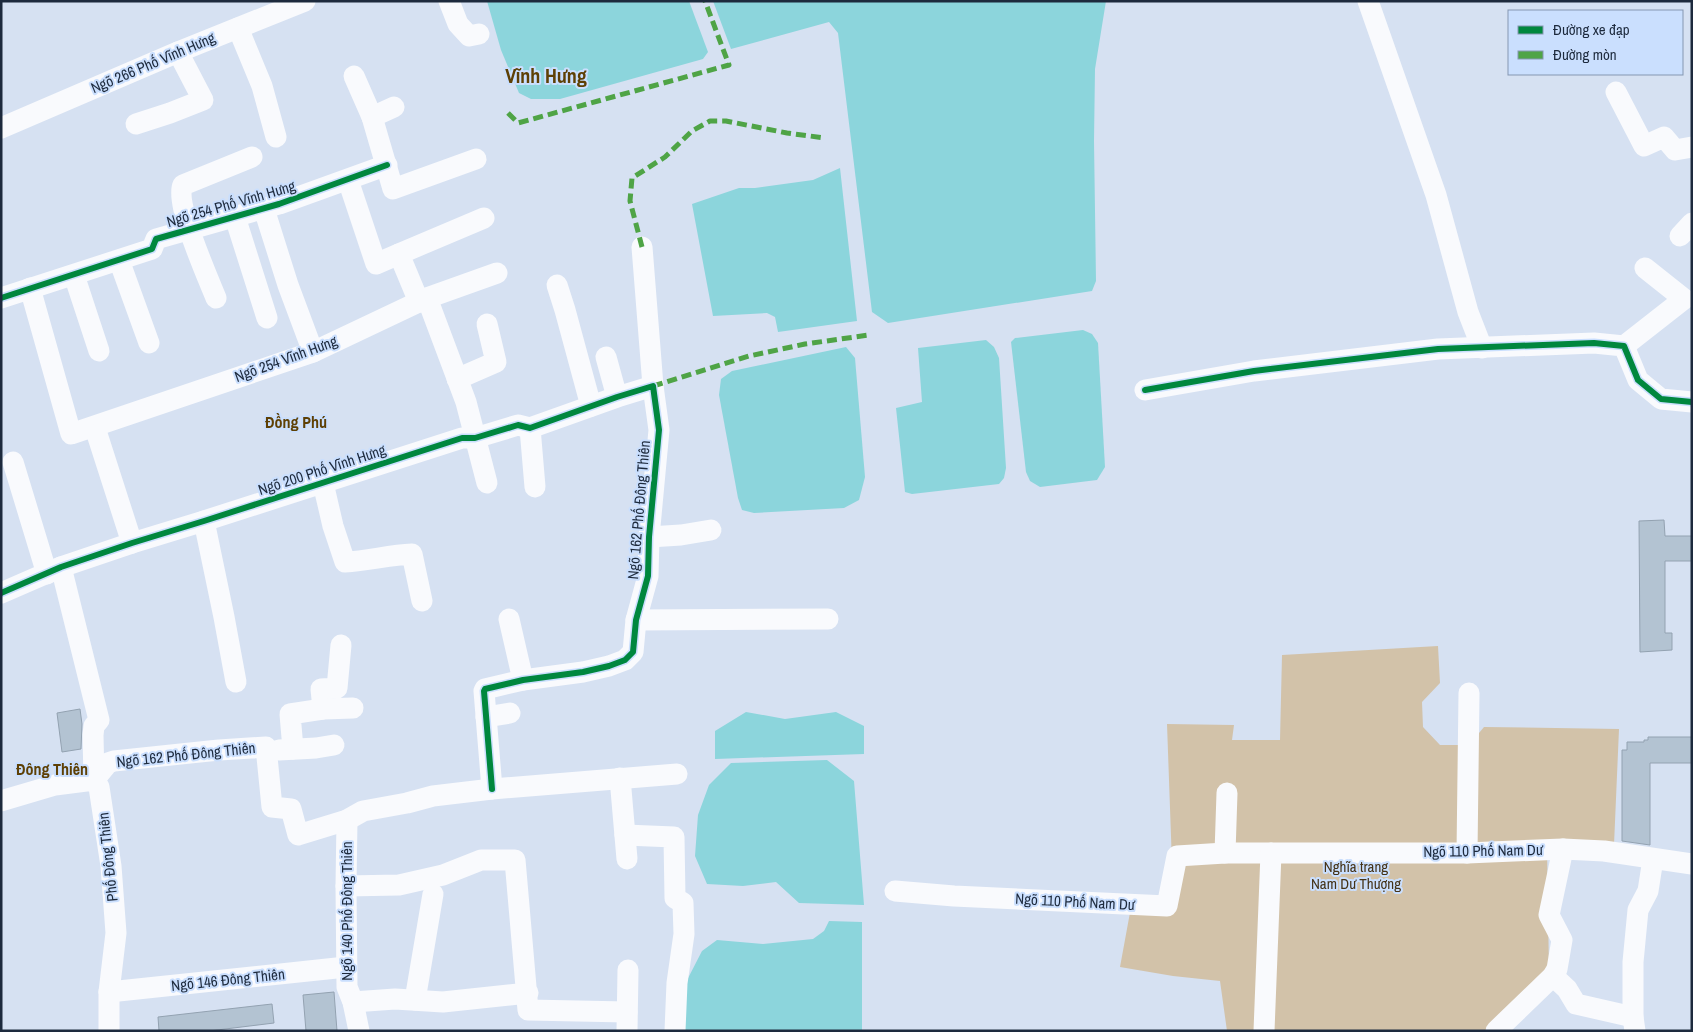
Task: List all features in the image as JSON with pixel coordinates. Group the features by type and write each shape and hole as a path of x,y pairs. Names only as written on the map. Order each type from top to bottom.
{"street":[{"name":"Ngõ 266 Phố Vĩnh Hưng","path":"1,128 178,52 305,1"},
{"path":"449,1 458,24 469,36 479,34"},
{"path":"1368,1 1436,195 1468,312 1482,348"},
{"path":"238,28 262,86 276,137"},
{"path":"136,124 203,100 178,52"},
{"path":"354,76 372,117 393,189 476,159"},
{"path":"1616,92 1644,146 1664,137 1675,150 1692,147"},
{"path":"372,117 394,107"},
{"path":"216,298 189,229 181,202 180,190 183,185 252,157"},
{"name":"Ngõ 254 Phố Vĩnh Hưng","path":"1,298 152,248 156,239 264,208 387,166"},
{"path":"348,180 376,264 484,218"},
{"path":"264,208 288,285 313,352"},
{"path":"235,217 267,318"},
{"name":"Ngõ 162 Phố Đông Thiên","path":"94,780 108,764 114,761 266,747 272,807 290,809 298,835 347,820 363,811 434,796 492,789 484,691 486,689 523,680 583,672 625,660 632,652 636,620 648,576 649,537 659,430 653,386 642,247"},
{"path":"400,254 423,300 466,402 487,484"},
{"path":"118,260 149,343"},
{"path":"1146,390 1254,371 1438,349 1594,342 1624,346 1684,299 1645,268"},
{"name":"Ngõ 254 Vĩnh Hưng","path":"30,288 71,434 313,352 423,300 498,273"},
{"path":"74,275 100,351"},
{"path":"557,284 591,406"},
{"path":"457,379 496,362 487,324"},
{"path":"1624,346 1638,380 1661,399 1692,402"},
{"path":"606,358 617,397"},
{"name":"Ngõ 200 Phố Vĩnh Hưng","path":"1,593 54,570 132,543 204,522 462,438 475,438 518,425 530,428 653,386"},
{"path":"530,428 535,488"},
{"path":"97,434 132,543"},
{"name":"Phố Đông Thiên","path":"14,462 54,570 99,720 94,726 93,735 94,780 101,792 111,866 116,933 109,992 109,1031"},
{"path":"323,483 333,526 345,562 366,561 389,555 412,554 422,601"},
{"path":"204,522 236,682"},
{"path":"649,537 681,535 711,530"},
{"path":"509,619 523,680"},
{"path":"636,620 828,619"},
{"path":"322,709 321,689 337,688 341,645"},
{"path":"1467,853 1469,693"},
{"path":"293,749 290,714 322,709 353,708"},
{"path":"486,717 510,713"},
{"path":"266,751 334,745"},
{"path":"492,789 677,774"},
{"path":"620,778 627,859"},
{"path":"1,801 55,785 94,780"},
{"path":"1224,853 1227,793"},
{"name":"Ngõ 140 Phố Đông Thiên","path":"347,820 347,987 353,1002 359,1031"},
{"path":"625,835 674,837 675,898 683,903 684,934 677,983 675,1031"},
{"path":"1496,1031 1553,976 1557,969 1562,940 1549,915 1563,849"},
{"name":"Ngõ 110 Phố Nam Dư","path":"895,891 954,896 1167,906 1177,856 1224,853 1467,853 1563,849 1604,851 1692,864"},
{"path":"1264,1031 1271,854"},
{"path":"1553,976 1567,988 1576,1004 1634,1024 1633,962 1638,910 1648,891 1653,859"},
{"path":"346,886 399,885 443,875 481,860 515,860 528,1010 627,1021 628,970"},
{"path":"416,1000 433,894"},
{"name":"Ngõ 146 Đông Thiên","path":"109,992 346,967"},
{"path":"353,1002 395,999 443,1002 528,993"}],"green space":[{"name":"Nghĩa trang Nam Dư Thượng","path":"1438,646 1440,683 1422,702 1423,727 1440,745 1469,745 1484,727 1619,729 1614,845 1547,847 1549,972 1492,1031 1227,1031 1220,981 1173,976 1120,967 1131,907 1165,899 1172,864 1167,724 1234,725 1232,740 1280,740 1282,655"}],"shaded area":[{"path":"487,1 689,1 708,52 703,59 560,99 531,99 519,93 501,50"},
{"path":"713,1 1106,1 1095,69 1096,281 1092,291 888,323 872,312 838,33 829,22 731,49"},
{"path":"840,168 857,321 778,332 775,317 767,313 713,316 692,204 739,188 755,188 813,180"},
{"path":"1083,330 1092,334 1098,343 1105,467 1097,480 1040,487 1030,481 1026,472 1011,342 1015,338"},
{"path":"986,340 994,347 999,358 1006,468 1004,478 999,484 912,494 905,492 896,408 922,402 918,348"},
{"path":"846,347 855,358 865,477 859,500 844,508 754,513 742,510 738,498 719,395 721,379 732,371"},
{"path":"746,712 785,719 836,712 864,726 864,754 715,759 715,731"},
{"path":"827,760 854,781 864,905 799,903 776,882 743,886 707,884 695,856 698,815 709,785 731,763"},
{"path":"829,921 862,922 862,1031 683,1031 684,986 702,951 717,940 763,944 813,939 824,931"}],"building":[{"path":"1664,520 1665,536 1692,536 1692,561 1665,561 1665,633 1672,633 1672,650 1640,652 1639,521"},
{"path":"80,709 82,724 81,749 62,752 57,713"},
{"path":"1648,737 1692,737 1692,763 1650,763 1650,845 1622,841 1622,750 1627,750 1627,742 1644,742 1644,740 1648,740"},
{"path":"334,992 337,1031 306,1031 303,995"},
{"path":"272,1004 274,1023 209,1031 159,1031 158,1017"}],"marked path":[{"path":"508,113 518,123 729,65 705,1"},
{"path":"642,247 630,201 632,178 665,157 692,131 710,121 726,121 787,133 825,138"},
{"path":"653,386 749,356 805,344 869,335"}],"cycle path":[{"path":"1,298 152,249 156,239 279,204 387,165"},
{"path":"1145,390 1254,371 1438,349 1594,343 1624,346 1638,380 1661,399 1692,402"},
{"path":"1,593 61,567 132,543 462,438 475,438 518,425 530,428 653,386 659,430 649,537 648,576 636,620 633,652 625,660 609,666 583,672 523,680 485,689 492,789"}],"district":[{"name":"Vĩnh Hưng","path":"546,76"},
{"name":"Đồng Phú","path":"296,422"},
{"name":"Đông Thiên","path":"52,769"}]}
